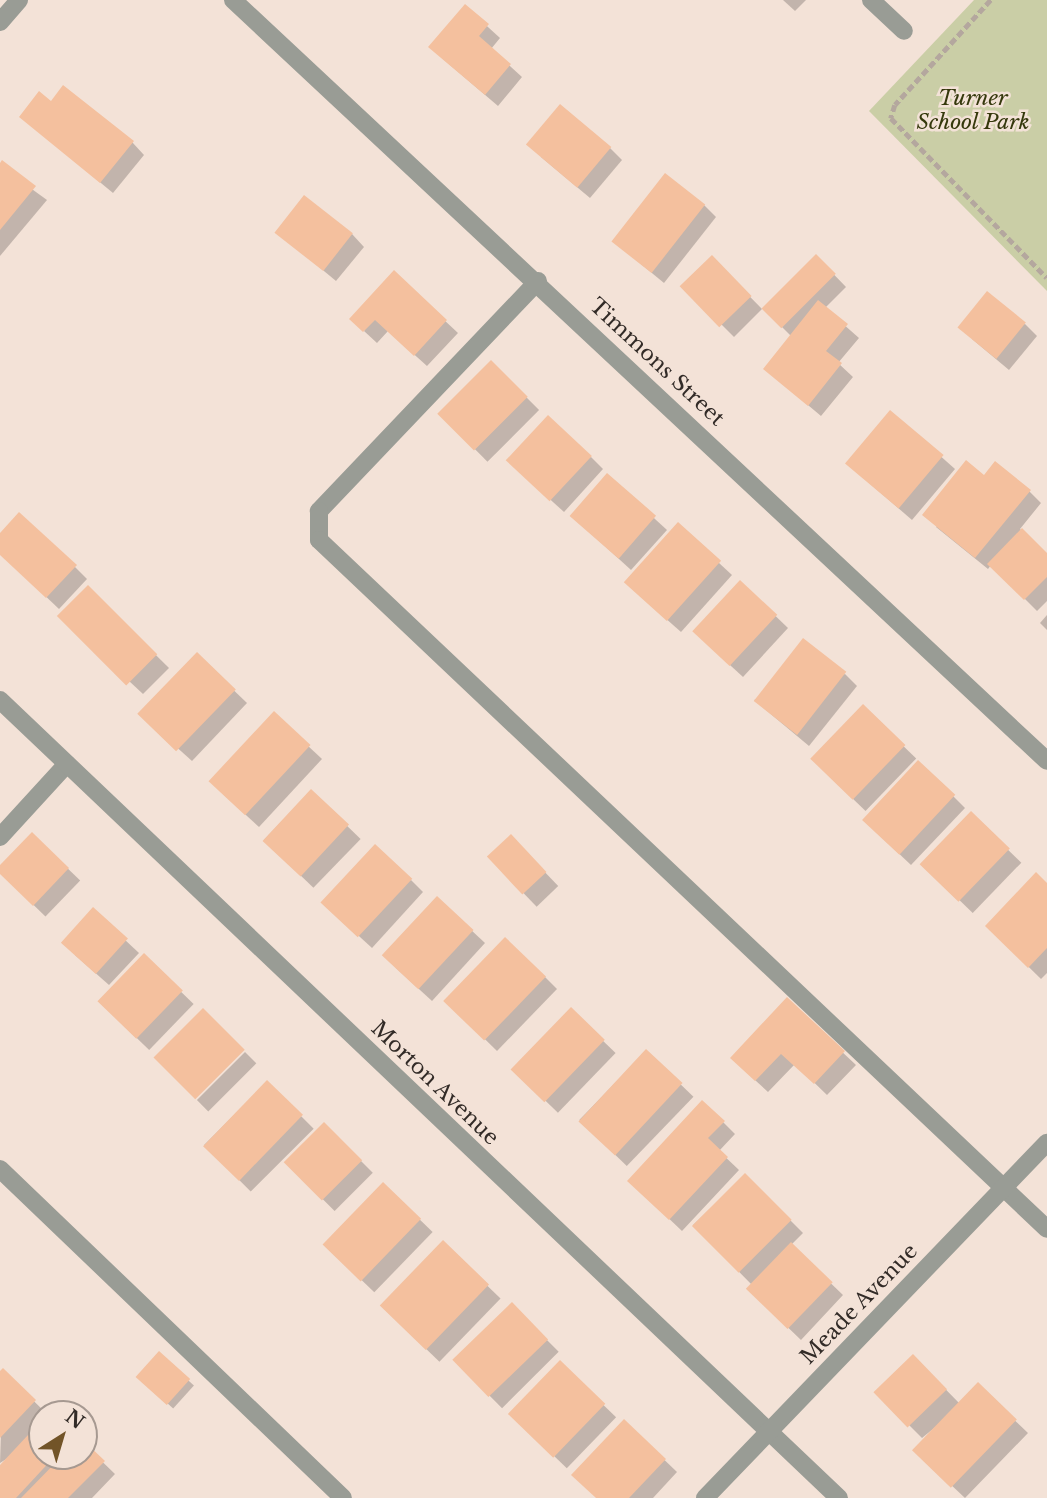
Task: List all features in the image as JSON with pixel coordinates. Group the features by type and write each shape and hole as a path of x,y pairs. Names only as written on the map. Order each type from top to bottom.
{"street":[{"path":"0,22 19,0"},
{"name":"Timmons Street","path":"233,0 538,281 1047,761"},
{"path":"871,0 904,32"},
{"path":"538,281 319,512 319,540 1047,1229"},
{"name":"Morton Avenue","path":"0,700 839,1498"},
{"path":"0,837 67,764"},
{"name":"Meade Avenue","path":"705,1498 1047,1143"},
{"path":"0,1169 343,1498"}],"path":[{"path":"991,0 895,105 891,118 1047,278"}],"green space":[{"name":"Turner School Park","path":"974,0 1047,0 1047,291 869,111"}],"building":[{"path":"465,4 489,24 479,36 511,64 485,95 428,47"},
{"path":"63,85 134,141 100,183 19,117 39,91 51,101"},
{"path":"560,104 611,147 577,188 526,145"},
{"path":"2,160 36,186 0,230 0,163"},
{"path":"665,173 705,204 652,273 611,242"},
{"path":"304,195 353,233 323,271 274,233"},
{"path":"816,254 836,274 781,328 762,308"},
{"path":"712,255 752,296 719,327 680,286"},
{"path":"394,270 447,320 414,356 375,320 363,332 349,319"},
{"path":"987,291 1026,322 996,359 957,328"},
{"path":"818,300 848,324 826,351 842,363 808,406 763,369"},
{"path":"491,360 528,397 474,451 437,414"},
{"path":"890,410 944,455 899,509 845,464"},
{"path":"548,415 592,456 550,501 506,460"},
{"path":"966,460 984,475 995,461 1031,490 975,558 922,515"},
{"path":"607,473 656,516 619,559 570,516"},
{"path":"19,512 77,565 46,598 0,555 0,533"},
{"path":"678,522 721,561 667,621 624,582"},
{"path":"1022,528 1047,553 1047,577 1024,600 987,564"},
{"path":"740,580 777,615 730,666 692,631"},
{"path":"88,585 157,654 126,685 57,616"},
{"path":"803,638 846,672 797,735 754,701"},
{"path":"197,652 236,690 176,751 137,714"},
{"path":"863,704 905,745 853,800 810,759"},
{"path":"274,711 311,745 245,815 209,781"},
{"path":"918,760 955,795 899,855 862,820"},
{"path":"311,789 349,824 301,876 263,841"},
{"path":"971,811 1010,849 958,902 920,864"},
{"path":"32,832 69,868 33,906 0,874 0,865"},
{"path":"511,834 546,872 522,895 487,857"},
{"path":"375,844 412,879 358,937 320,903"},
{"path":"1036,872 1047,883 1047,948 1028,968 985,926"},
{"path":"437,896 474,930 418,989 382,955"},
{"path":"93,907 128,938 96,974 61,943"},
{"path":"505,937 546,977 484,1041 443,1001"},
{"path":"144,953 183,991 136,1039 97,1001"},
{"path":"787,997 845,1051 814,1084 781,1054 755,1081 730,1058"},
{"path":"571,1007 605,1040 544,1102 511,1070"},
{"path":"203,1008 245,1050 195,1099 154,1057"},
{"path":"646,1049 683,1083 615,1156 578,1121"},
{"path":"267,1080 303,1115 239,1181 203,1146"},
{"path":"702,1100 725,1121 708,1138 728,1157 669,1220 627,1181"},
{"path":"324,1122 362,1160 322,1200 284,1162"},
{"path":"745,1173 792,1220 739,1273 692,1226"},
{"path":"383,1182 421,1219 361,1281 323,1245"},
{"path":"443,1240 489,1284 426,1350 380,1305"},
{"path":"791,1242 833,1282 788,1329 746,1289"},
{"path":"512,1302 548,1339 488,1397 452,1360"},
{"path":"159,1351 190,1379 167,1405 136,1377"},
{"path":"913,1354 947,1389 907,1427 873,1392"},
{"path":"560,1360 605,1404 553,1458 508,1414"},
{"path":"3,1368 36,1400 28,1400 28,1408 0,1438 0,1371"},
{"path":"978,1382 1017,1420 951,1488 912,1450"},
{"path":"624,1419 666,1459 629,1498 596,1498 571,1475"},
{"path":"28,1435 28,1470 42,1470 16,1498 0,1498 0,1465"},
{"path":"98,1454 105,1461 98,1468"},
{"path":"48,1470 96,1470 68,1498 21,1498"}]}
